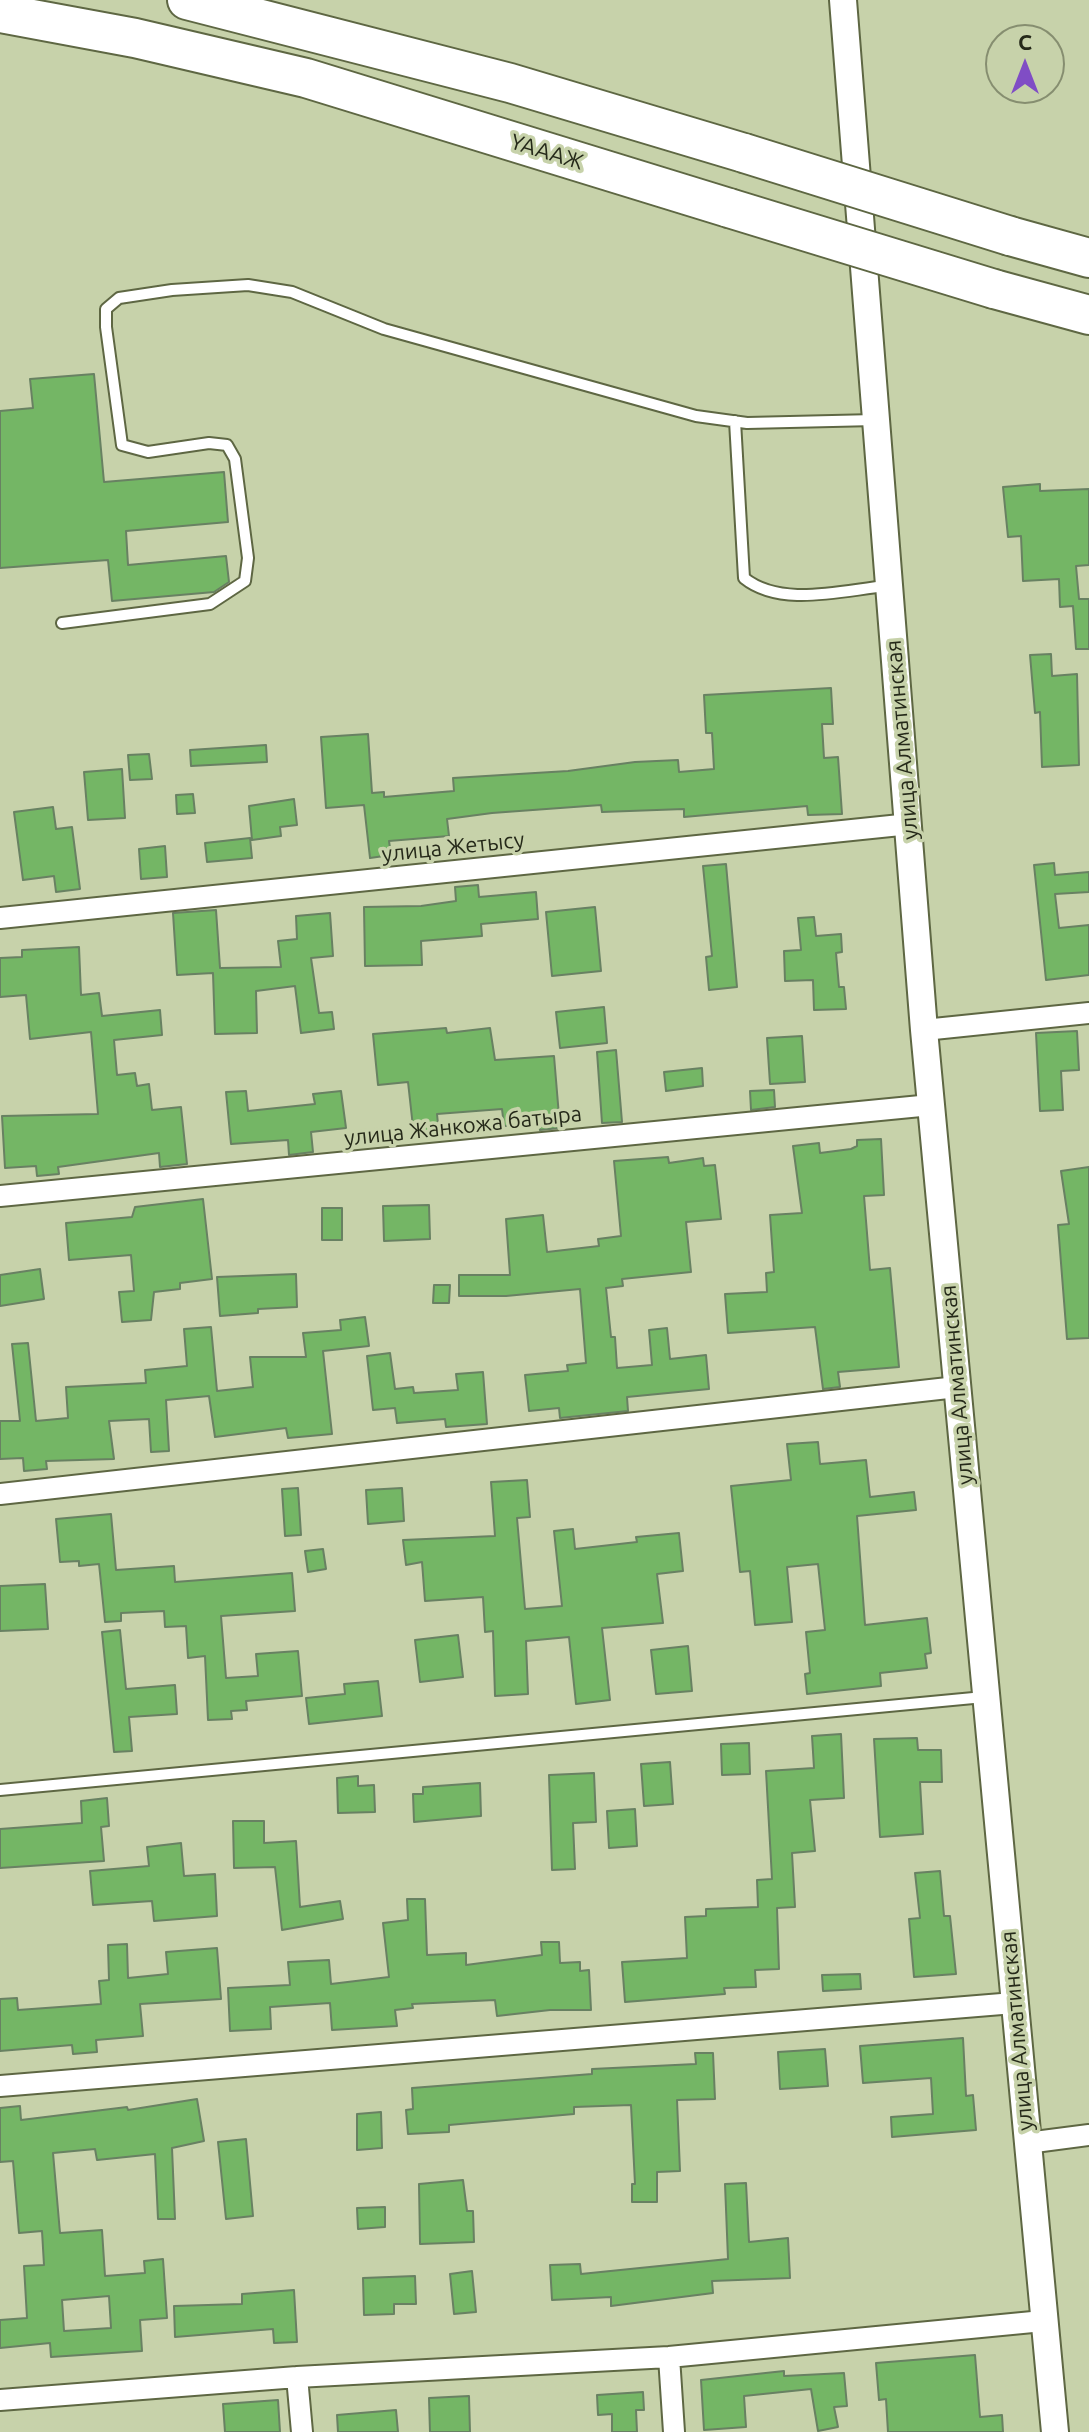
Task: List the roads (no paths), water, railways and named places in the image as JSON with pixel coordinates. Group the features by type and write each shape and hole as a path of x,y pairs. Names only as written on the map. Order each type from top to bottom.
{"highway":[{"path":"187,0 496,79 1089,258"},
{"name":"ҮАААЖ","path":"0,13 135,38 306,78 994,289 1089,315"}],"street":[{"name":"улица Алматинская","path":"843,0 924,1030 1055,2432"},
{"name":"улица Жетысу","path":"0,918 910,824"},
{"path":"924,1030 1089,1013"},
{"name":"улица Жанкожа батыра","path":"0,1196 931,1105"},
{"path":"0,1494 957,1387"},
{"path":"0,2086 1014,2003"},
{"path":"1027,2143 1089,2135"},
{"path":"0,2400 297,2377 669,2357 1043,2321"},
{"path":"669,2357 674,2432"},
{"path":"297,2377 302,2432"}],"lane":[{"path":"62,623 210,604 245,581 248,558 239,488 235,459 227,445 185,445 148,452 122,445 106,327 106,309 119,298 172,290 248,285 292,292 384,329 696,416 735,421 875,420"},
{"path":"735,421 744,578 759,590 782,595 887,586"},
{"path":"0,1790 986,1697"}]}
